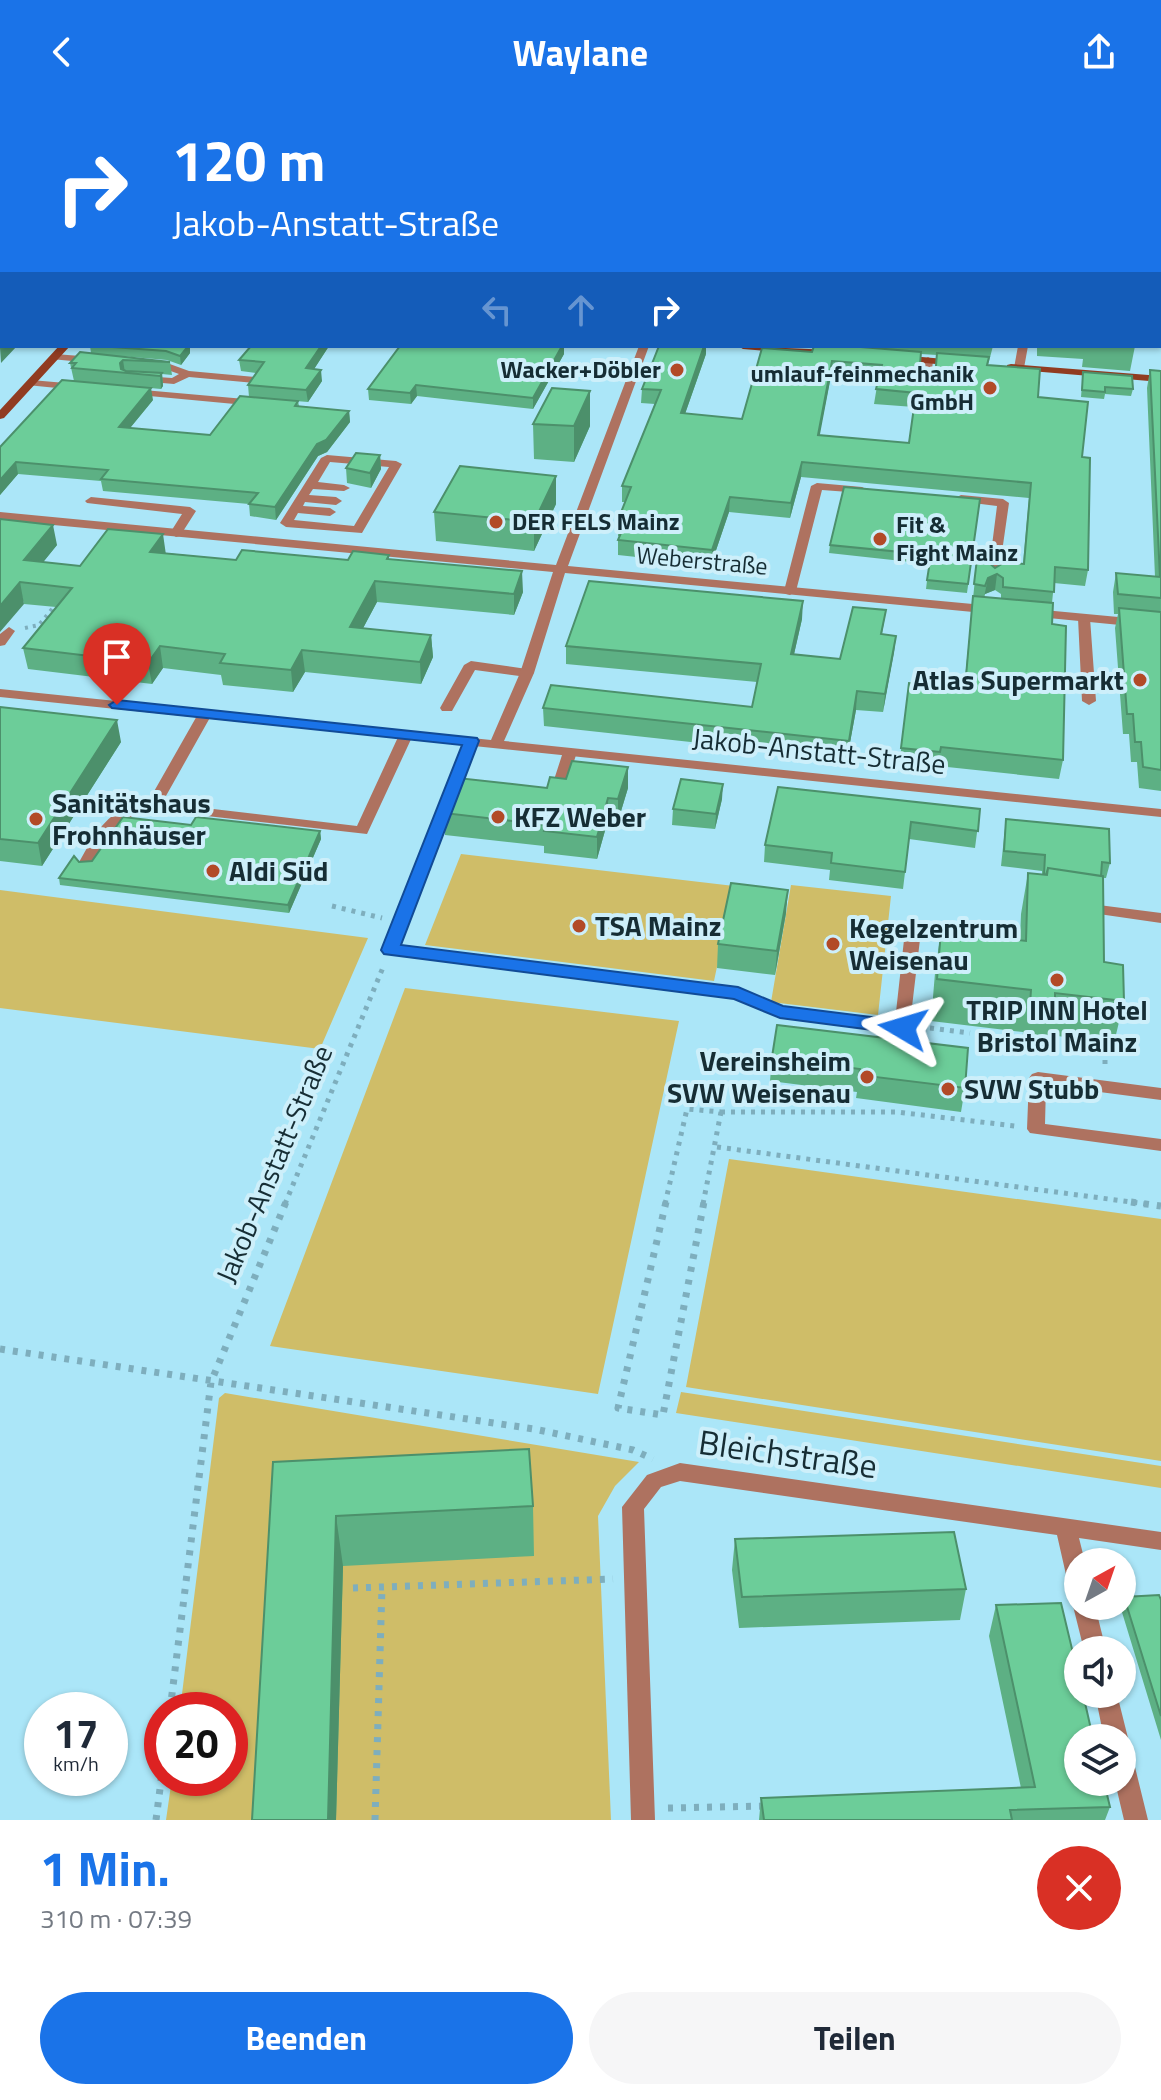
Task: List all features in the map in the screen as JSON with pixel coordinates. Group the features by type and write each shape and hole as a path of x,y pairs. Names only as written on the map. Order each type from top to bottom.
{"street":[{"path":"0,416 63,348"},
{"path":"496,744 527,673 560,570 643,348"},
{"path":"788,348 850,354"},
{"path":"1019,368 1023,348"},
{"path":"55,357 112,362"},
{"path":"881,357 973,364"},
{"path":"925,392 928,360"},
{"path":"139,364 167,366 187,374 255,380"},
{"path":"1004,366 1161,379"},
{"path":"129,378 174,381 187,374"},
{"path":"31,383 95,389"},
{"path":"126,391 266,404"},
{"path":"298,504 327,458 396,464 370,510"},
{"path":"790,591 817,486 879,491"},
{"path":"941,497 1003,503 994,577"},
{"path":"91,501 190,511 176,533"},
{"path":"298,504 335,503 298,504"},
{"path":"298,504 370,510"},
{"path":"370,510 355,505 370,510"},
{"name":"Weberstraße","path":"0,516 790,591 992,603 1007,611"},
{"path":"1022,612 1161,625"},
{"path":"1084,618 1089,701"},
{"path":"447,708 471,665 527,673"},
{"name":"Jakob-Anstatt-Straße","path":"0,693 1161,813"},
{"path":"153,806 205,714"},
{"path":"86,864 112,820 120,813 153,806 362,831 406,735"},
{"path":"471,741 390,950 738,993 780,1012 903,1028 913,931"},
{"path":"559,786 570,752"},
{"path":"1072,907 1161,918"},
{"path":"1161,1094 1038,1078 1036,1129 1161,1145"},
{"name":"Bleichstraße","path":"643,1814 633,1507 654,1481 680,1472 1161,1541"},
{"path":"1066,1528 1071,1548"},
{"path":"1130,1796 1136,1820"}],"path":[{"path":"4,637 39,625 62,596 54,595"},
{"path":"332,906 401,923"},
{"name":"Jakob-Anstatt-Straße","path":"172,1692 211,1382 390,950"},
{"path":"930,1028 970,1033"},
{"path":"721,1112 717,1147 663,1415 618,1408 687,1109 721,1112 897,1112 1036,1129"},
{"path":"717,1147 1161,1206"},
{"name":"Bleichstraße","path":"0,1349 534,1429 633,1450 661,1462"},
{"path":"353,1588 634,1578"},
{"path":"375,1820 382,1587"},
{"path":"156,1820 159,1796"},
{"path":"643,1814 769,1806"}],"shaded area":[{"name":"TSA Mainz","path":"461,854 734,886 714,981 425,945"},
{"name":"Kegelzentrum Weisenau","path":"791,885 891,896 878,1015 771,1002"},
{"path":"0,890 368,938 320,1049 0,1008"},
{"path":"405,988 679,1021 598,1394 270,1346"},
{"path":"729,1159 1161,1219 1161,1461 686,1387"},
{"path":"681,1392 1161,1466 1161,1488 676,1413"},
{"path":"225,1393 639,1462 615,1486 598,1516 611,1820 166,1820 169,1796 248,1796 248,1692 182,1692 219,1398"}],"building":[{"path":"126,348 186,348 180,356 166,351"},
{"path":"249,348 320,348 306,368 321,370 306,390 248,385 264,362 239,360"},
{"path":"399,348 561,348 533,398 416,385 410,393 368,389"},
{"path":"658,348 703,348 681,413 742,419 762,348 812,352 813,348 873,348 921,352 919,377 925,383 935,378 937,353 989,357 987,365 1040,369 1038,397 1088,402 1082,457 1090,458 1088,570 1055,567 1054,592 1003,587 1003,578 997,574 988,578 985,586 974,584 977,559 987,561 995,568 1005,562 1024,564 1031,483 802,462 791,503 730,497 712,550 618,540 626,521 618,520 631,487 622,486 661,390 642,389","holes":["832,361 882,365 876,389 916,393 909,443 818,435"]},
{"path":"80,352 170,362 123,360 120,363 121,369 126,371 162,373 160,376 72,368 76,363 70,363"},
{"path":"1150,370 1161,371 1161,598 1118,594 1116,573 1160,577"},
{"path":"1083,372 1132,376 1133,389 1105,387 1105,392 1082,390"},
{"path":"62,380 151,388 119,427 210,435 240,396 298,401 295,406 349,411 326,440 317,444 275,507 249,504 258,493 101,479 108,470 16,462 0,480 0,447"},
{"path":"552,388 590,391 574,426 533,424"},
{"path":"356,453 380,455 370,473 346,468"},
{"path":"460,466 556,476 534,522 434,512"},
{"path":"844,487 980,499 968,584 927,580 931,555 830,545"},
{"path":"0,519 53,525 24,560 80,566 108,529 163,534 150,552 236,560 242,550 348,560 353,551 389,555 387,559 522,571 514,594 375,581 350,627 431,635 420,662 302,650 291,670 220,663 225,654 160,646 148,663 23,648 72,588 20,582 0,606"},
{"path":"589,581 803,601 791,654 840,659 853,607 886,610 881,634 896,636 885,694 857,691 849,741 543,708 551,685 752,707 761,664 566,646"},
{"path":"973,596 1053,603 1052,624 1066,626 1063,760 941,747 940,752 901,748 909,683 965,688"},
{"path":"1119,608 1161,612 1161,770 1143,767 1141,742 1135,742 1133,714 1127,714"},
{"name":"Sanitätshaus Frohnhäuser","path":"0,707 117,720 38,843 0,839"},
{"path":"572,761 628,767 618,799 608,798 597,837 544,831 546,825 444,813 458,778 547,788 550,777 566,779"},
{"path":"681,779 723,784 716,814 673,809"},
{"path":"778,787 980,809 978,831 911,822 905,872 831,863 832,853 765,845"},
{"path":"123,817 191,825 196,817 320,831 288,905 59,878 74,856 79,862 92,861"},
{"path":"1006,819 1109,829 1110,863 1102,862 1101,876 1048,868 1044,875 1045,855 1004,851"},
{"path":"1048,868 1103,876 1104,962 1123,965 1124,1001 1055,993 1055,1007 1030,1004 1031,990 937,979 941,931 1026,941 1028,873 1047,875"},
{"path":"731,883 788,890 777,951 718,944"},
{"path":"777,1025 968,1048 965,1088 859,1075 860,1069 772,1057"},
{"path":"529,1449 533,1506 336,1516 328,1820 252,1820 273,1462"},
{"path":"954,1532 966,1589 742,1597 735,1539"},
{"path":"1159,1595 1161,1600 1161,1716 1131,1620 1136,1620 1136,1596"},
{"path":"1061,1603 1069,1636 1064,1636 1064,1708 1086,1708 1090,1724 1064,1724 1064,1796 1107,1796 1110,1807 1010,1810 1012,1820 764,1820 761,1798 1035,1787 996,1605"}],"place":[{"name":"Wacker+Döbler","path":"677,370"},
{"name":"umlauf-feinmechanik GmbH","path":"990,388"},
{"name":"DER FELS Mainz","path":"496,522"},
{"name":"Fit & Fight Mainz","path":"880,539"},
{"name":"Atlas Supermarkt","path":"1140,680"},
{"name":"KFZ Weber","path":"498,817"},
{"name":"Sanitätshaus Frohnhäuser","path":"36,819"},
{"name":"Aldi Süd","path":"213,871"},
{"name":"TSA Mainz","path":"579,926"},
{"name":"Kegelzentrum Weisenau","path":"833,944"},
{"name":"TRIP INN Hotel Bristol Mainz","path":"1057,980"},
{"name":"Vereinsheim SVW Weisenau","path":"867,1077"},
{"name":"SVW Stubb","path":"948,1089"}],"route":[{"path":"117,705 471,741 390,950 738,993 780,1012 903,1028"}]}
